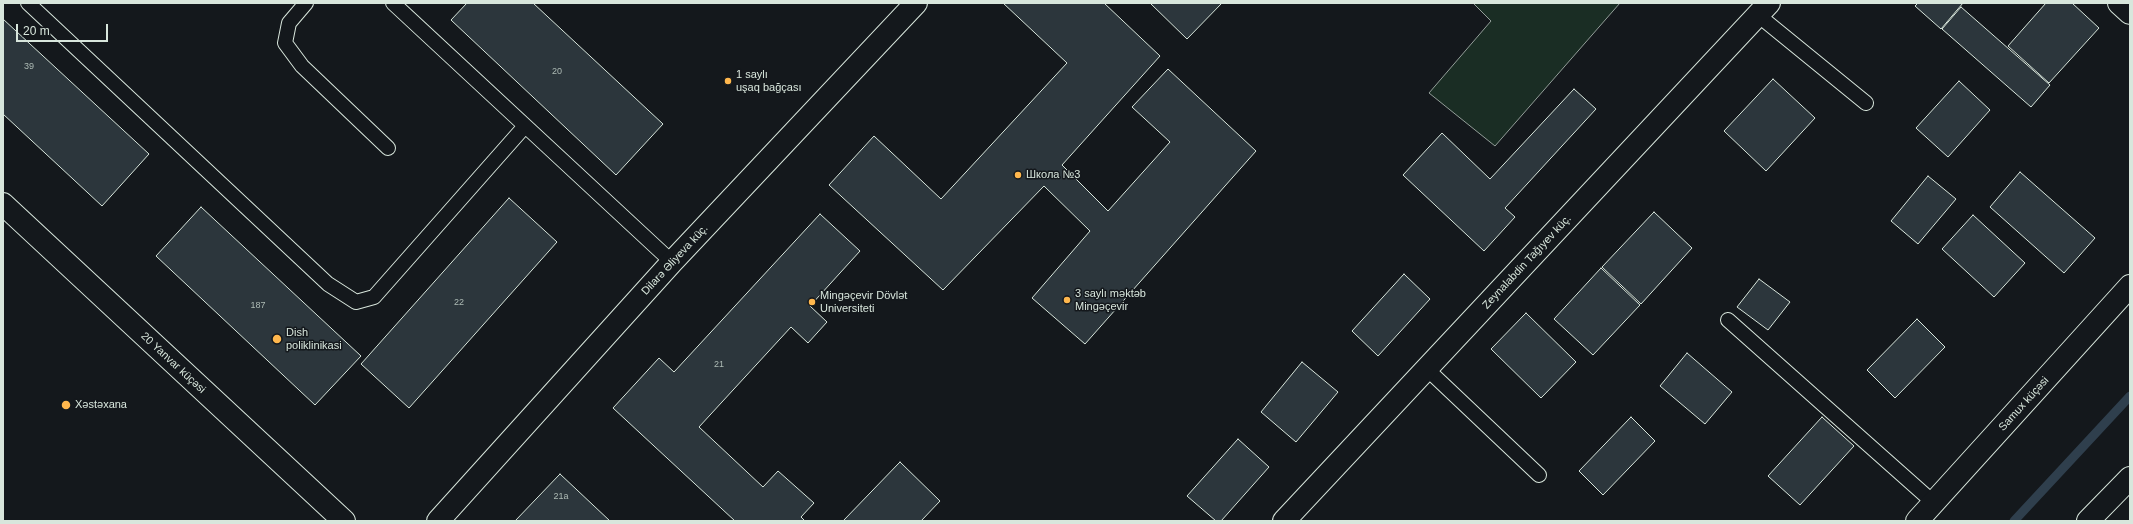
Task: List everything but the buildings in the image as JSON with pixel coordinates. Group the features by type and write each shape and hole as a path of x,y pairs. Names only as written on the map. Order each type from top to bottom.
{"street":[{"name":"Dilarə Əliyeva küç.","path":"438,521 672,262 916,3"},
{"path":"2119,3 2130,13"},
{"name":"Zeynalabdin Tağıyev küç.","path":"1284,521 1763,9"},
{"name":"20 Yanvar küçəsi","path":"3,204 344,521"},
{"name":"Samux küçəsi","path":"1917,521 2130,286"},
{"path":"2088,521 2130,478"}],"lane":[{"path":"28,3 328,284 356,302 374,297 525,126"},
{"path":"306,3 289,23 285,44 302,66 388,148"},
{"path":"393,3 672,262"},
{"path":"1763,9 1866,103"},
{"path":"1728,320 1934,503"},
{"path":"1427,369 1539,475"}],"green space":[{"path":"1473,3 1620,3 1495,146 1429,93 1491,21"}],"waterway":[{"path":"2014,521 2130,396"}],"place":[{"name":"1 saylı uşaq bağçası","path":"728,81"},
{"name":"Школа №3","path":"1018,175"},
{"name":"3 saylı məktəb Mingəçevir","path":"1067,300"},
{"name":"Mingəçevir Dövlət Universiteti","path":"812,302"},
{"name":"Dish poliklinikasi","path":"277,339"},
{"name":"Xəstəxana","path":"66,405"}]}
